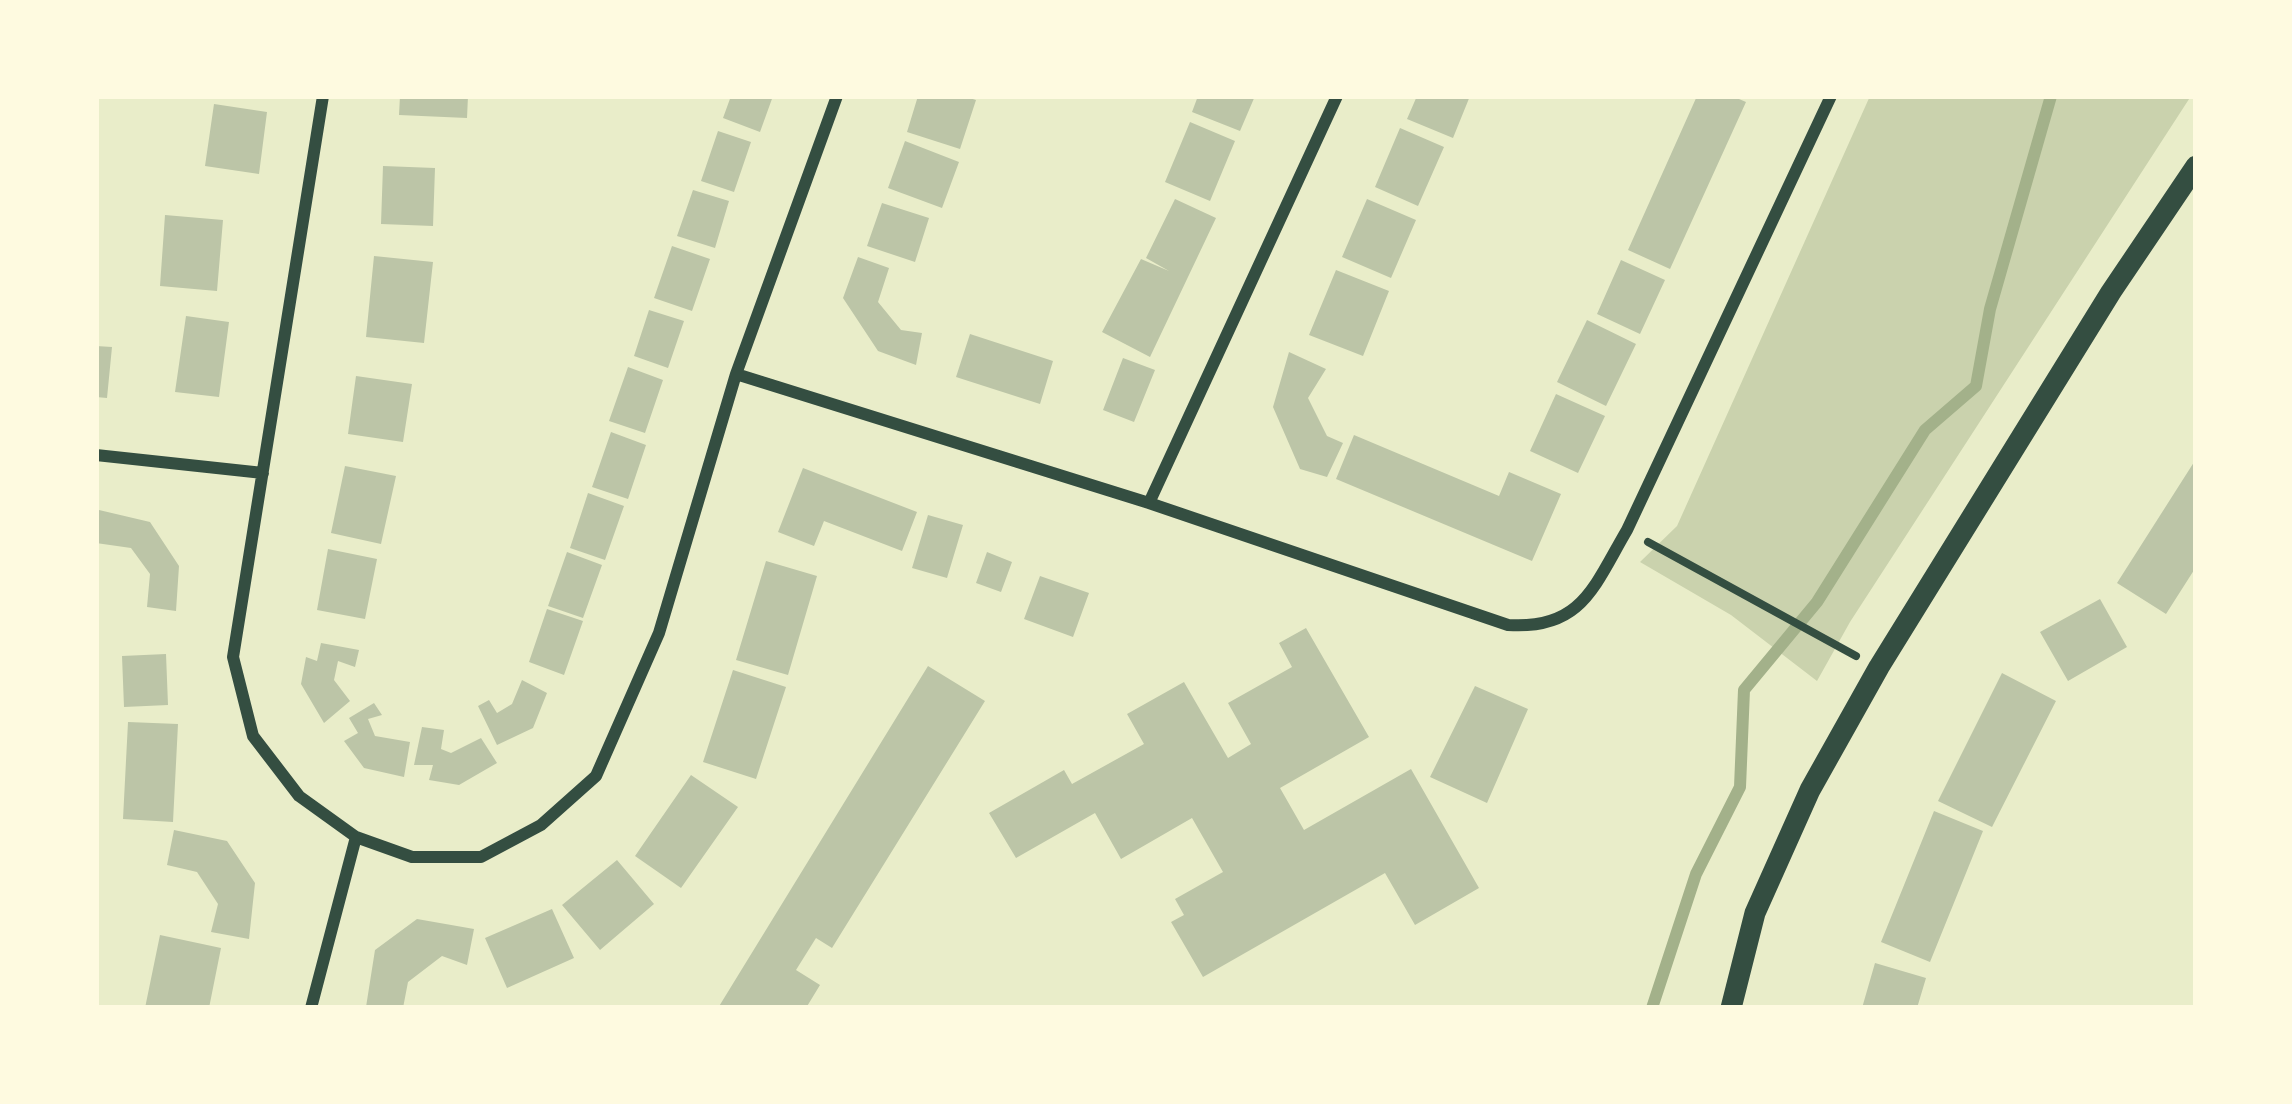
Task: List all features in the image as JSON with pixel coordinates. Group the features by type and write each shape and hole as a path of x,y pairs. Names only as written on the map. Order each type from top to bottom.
{"street":[{"path":"323,96 233,657 253,736 299,796 356,837 412,856 482,857 541,825 596,776 659,634 736,374 837,96"},
{"path":"1149,503 1337,96"},
{"path":"736,374 1149,503 1508,625 1535,627 1566,617 1589,594 1627,530 1831,96"},
{"path":"1731,1008 1755,914 1821,769 2025,430 2196,166"},
{"path":"96,455 263,473"},
{"path":"311,1008 356,837"}],"path":[{"path":"1627,530 1833,645"}],"green space":[{"path":"1870,96 2191,96 1850,622 1817,681 1731,615 1640,562 1677,526"}],"building":[{"path":"400,96 468,96 467,118 399,115"},
{"path":"731,96 773,96 760,132 723,118"},
{"path":"918,96 976,100 960,149 907,132"},
{"path":"1198,96 1255,96 1240,131 1192,112"},
{"path":"1417,96 1470,96 1453,138 1407,119"},
{"path":"1697,96 1732,96 1746,102 1670,269 1628,250"},
{"path":"214,104 267,112 259,174 205,166"},
{"path":"1190,122 1235,141 1210,201 1165,182"},
{"path":"1400,128 1444,147 1418,206 1375,187"},
{"path":"718,131 751,142 734,192 701,181"},
{"path":"905,141 959,162 942,208 888,188"},
{"path":"383,166 435,168 433,226 381,224"},
{"path":"693,190 729,201 715,248 677,236"},
{"path":"1175,199 1216,218 1150,357 1102,332 1141,259 1169,271 1146,258"},
{"path":"1367,199 1416,220 1391,278 1342,257"},
{"path":"882,203 929,218 915,262 867,246"},
{"path":"165,215 223,220 217,291 160,286"},
{"path":"672,246 710,259 692,311 654,298"},
{"path":"374,256 433,262 424,343 366,337"},
{"path":"858,257 889,268 878,302 901,330 922,333 916,365 878,351 843,298"},
{"path":"1621,260 1665,280 1640,334 1597,314"},
{"path":"1336,270 1389,291 1363,356 1309,335"},
{"path":"649,310 684,321 668,368 634,356"},
{"path":"186,316 229,322 219,397 175,392"},
{"path":"1587,320 1636,344 1606,406 1557,382"},
{"path":"970,334 1053,361 1040,404 956,377"},
{"path":"96,346 112,347 107,398 96,397"},
{"path":"1289,352 1326,369 1308,398 1327,436 1343,443 1327,477 1300,469 1273,407"},
{"path":"1123,358 1155,370 1134,422 1103,410"},
{"path":"628,367 663,380 645,433 609,421"},
{"path":"356,376 412,384 403,442 348,434"},
{"path":"1556,394 1605,416 1578,473 1530,451"},
{"path":"611,432 646,445 628,499 592,487"},
{"path":"1354,435 1499,496 1509,472 1561,494 1532,561 1336,479"},
{"path":"2196,459 2196,567 2166,614 2117,583"},
{"path":"345,466 396,476 381,544 331,533"},
{"path":"803,468 917,512 902,551 824,521 814,546 778,532"},
{"path":"588,493 624,506 605,560 570,548"},
{"path":"99,510 150,522 179,566 176,611 147,607 150,574 131,548 96,543"},
{"path":"928,515 963,525 947,578 912,568"},
{"path":"328,549 377,559 365,619 317,610"},
{"path":"567,552 602,565 583,618 548,606"},
{"path":"987,552 1012,562 1001,592 976,583"},
{"path":"766,561 817,576 788,675 736,660"},
{"path":"1040,576 1089,593 1073,637 1024,619"},
{"path":"2100,599 2127,647 2068,681 2040,632"},
{"path":"547,609 583,621 564,675 529,662"},
{"path":"1306,628 1369,737 1280,788 1304,830 1411,769 1479,888 1415,925 1385,873 1203,977 1171,922 1184,915 1175,899 1223,872 1192,818 1121,859 1095,813 1016,858 989,813 1064,770 1072,784 1144,744 1127,714 1184,682 1228,758 1251,744 1228,703 1292,667 1279,643"},
{"path":"321,643 359,650 355,667 338,661 334,680 350,701 324,723 301,684 306,657 317,661"},
{"path":"166,654 168,705 124,707 122,656"},
{"path":"928,666 985,701 832,948 816,938 796,970 820,985 806,1008 718,1008"},
{"path":"733,670 786,687 756,779 703,762"},
{"path":"2002,673 2056,701 1992,827 1938,801"},
{"path":"522,680 547,693 533,728 497,745 478,706 489,700 497,713 512,704"},
{"path":"1475,686 1528,709 1487,803 1430,777"},
{"path":"374,703 382,715 368,719 375,736 410,742 404,777 364,768 344,741 358,733 349,718"},
{"path":"128,722 178,724 173,822 123,819"},
{"path":"422,727 444,730 441,749 451,753 481,738 497,763 459,785 429,780 433,765 414,765"},
{"path":"691,775 738,807 681,888 635,856"},
{"path":"1934,811 1983,831 1930,962 1881,942"},
{"path":"174,830 227,841 255,883 249,939 211,932 218,904 197,872 167,865"},
{"path":"617,860 654,904 600,950 562,905"},
{"path":"552,909 574,958 507,988 485,938"},
{"path":"417,919 474,929 467,965 442,956 408,982 403,1008 366,1007 375,950"},
{"path":"160,935 221,948 209,1008 145,1008"},
{"path":"1875,963 1926,978 1917,1008 1862,1008"}],"waterway":[{"path":"1652,1008 1696,874 1740,787 1744,690 1817,602 1925,430 1976,386 1990,309 2051,96"}]}
